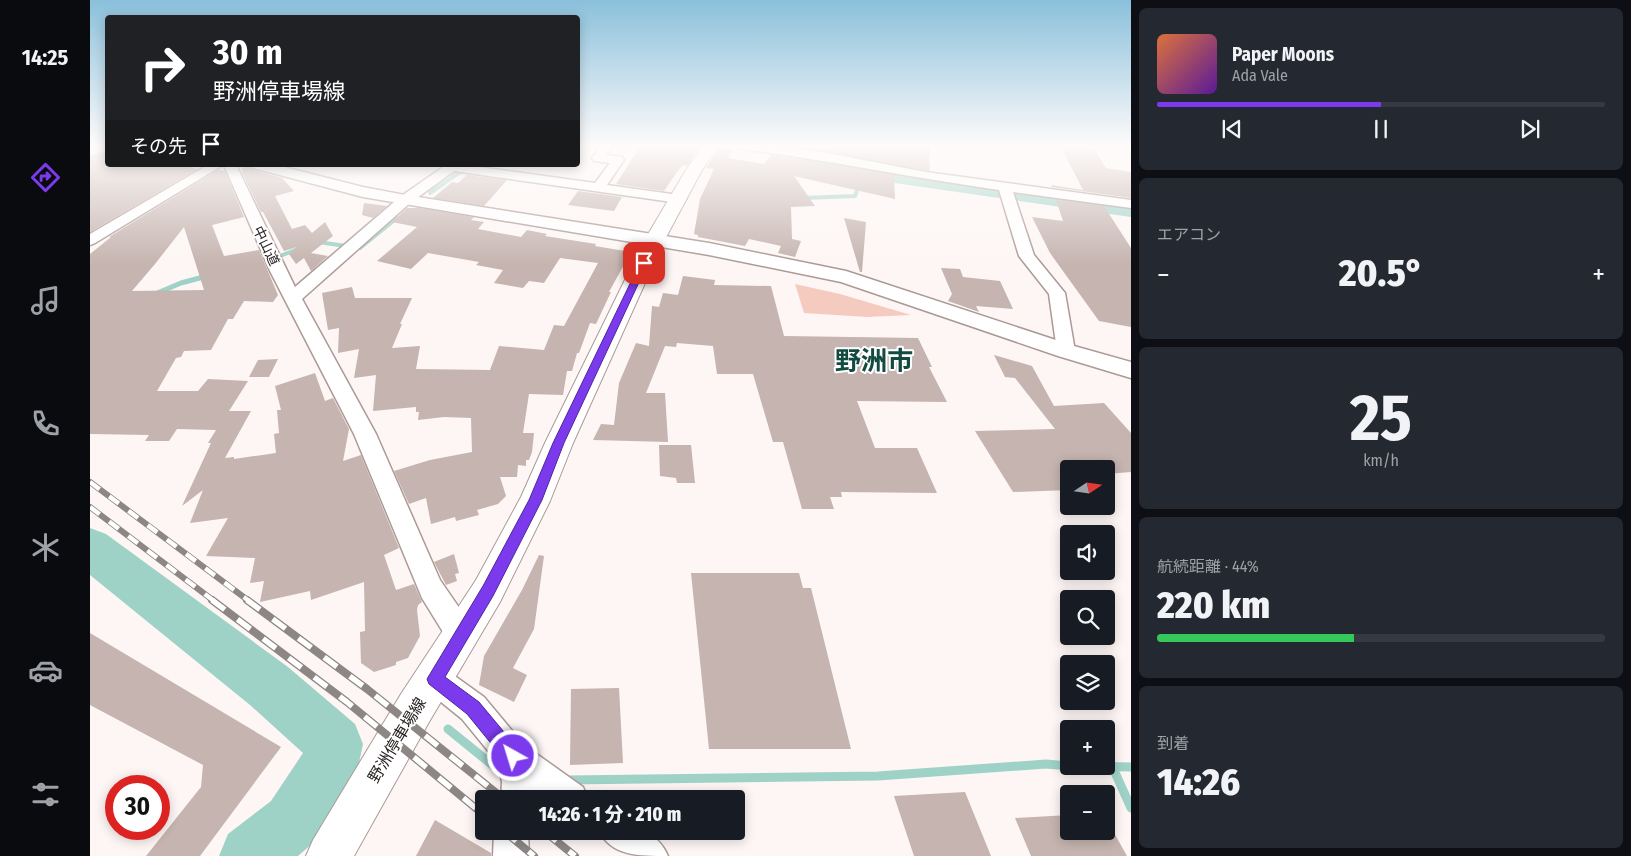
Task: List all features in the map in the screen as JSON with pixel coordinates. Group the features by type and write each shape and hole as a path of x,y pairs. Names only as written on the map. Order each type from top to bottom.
{"main road":[{"name":"野洲停車場線","path":"329,856 405,724 435,679 488,591 535,500 566,426 654,241 687,185"}],"street":[{"path":"90,240 183,185"},
{"name":"中山道","path":"238,185 252,217 293,298 365,434 431,589 461,635"},
{"path":"336,185 405,200 709,249 846,276 1066,351 1131,370"},
{"path":"293,298 405,200 430,185"},
{"path":"585,185 679,199"},
{"path":"980,185 1131,204"},
{"path":"1005,189 1027,256 1057,293 1066,351"},
{"path":"435,679 473,708 513,756 559,790"},
{"path":"513,756 518,790"},
{"path":"511,840 511,856"},
{"path":"628,840 650,856"}],"shaded area":[{"path":"795,284 840,294 911,315 867,317 804,313"}],"building":[{"path":"90,185 171,185 90,232"},
{"path":"194,185 231,185 244,217 212,225 224,256 259,250 278,295 273,302 244,301 233,319 228,319 211,350 184,351 181,357 176,358 157,391 198,391 208,379 248,381 229,411 251,411 225,458 234,457 234,459 276,453 274,434 279,433 277,410 281,410 275,386 315,373 325,401 333,398 349,429 343,461 361,455 399,548 384,555 396,590 414,584 422,602 418,605 417,610 420,636 408,658 396,662 396,665 374,672 361,663 360,632 365,631 364,582 311,600 310,591 260,602 264,581 250,583 255,558 206,556 228,518 190,523 203,490 182,506 211,443 208,443 216,430 177,429 169,441 145,441 149,435 90,434 90,254 111,237 109,237","holes":["184,227 204,290 132,291 155,264"]},
{"path":"248,185 288,185 294,191 275,196 292,229 305,225 312,233 325,222 333,236 311,253 328,256 311,271 304,258 296,264 289,254 297,247 284,251 263,212 261,212"},
{"path":"449,185 503,185 484,206 433,198"},
{"path":"622,185 668,185 664,191"},
{"path":"707,185 800,185 815,206 791,207 792,239 801,241 795,257 778,253 781,246 749,239 745,246 698,237 698,235 694,234 700,199"},
{"path":"833,185 894,185 895,199"},
{"path":"1051,185 1083,190 1080,185 1131,185 1131,198 1052,187"},
{"path":"578,191 622,197 614,211 568,205"},
{"path":"1056,200 1104,206 1131,248 1131,327 1099,321 1050,253 1032,217 1063,221"},
{"path":"364,203 387,206 373,218 362,215"},
{"path":"407,208 420,208 474,217 471,220 484,222 478,229 521,237 527,230 547,234 545,236 631,252 609,292 611,292 596,324 590,323 579,353 577,353 572,371 567,371 563,395 529,394 523,433 534,433 532,452 529,460 526,460 526,466 518,465 517,477 500,477 506,496 498,504 477,510 479,515 456,521 455,517 431,524 426,498 409,504 394,471 430,460 472,452 471,418 444,417 418,420 419,412 416,412 416,407 373,411 376,375 354,378 359,349 338,353 339,328 328,330 322,293 352,287 355,298 412,298 392,348 420,346 416,369 490,370 499,346 544,350 554,325 564,326 598,263 560,258 544,283 529,281 523,288 494,283 503,270 476,265 479,262 428,253 411,269 377,261 417,227 392,222"},
{"path":"844,218 866,222 862,272 860,272"},
{"path":"941,268 960,269 963,277 1000,281 1013,309 976,306 979,312 948,301 952,294"},
{"path":"683,276 715,280 714,285 771,286 784,336 918,338 932,367 929,367 947,402 857,401 875,448 917,448 937,493 841,492 842,497 830,497 834,509 802,509 783,442 773,442 753,374 717,374 713,346 677,343 676,347 665,346 646,393 665,393 668,442 593,440 601,424 614,425 619,383 636,343 649,346 652,306 659,307 663,293 678,295"},
{"path":"994,355 1032,366 1054,406 1104,403 1131,433 1131,472 1115,473 1115,460 1060,460 1060,490 1013,492 975,431 1055,429 1015,378 1005,377"},
{"path":"278,359 269,377 249,377 258,360"},
{"path":"659,445 691,445 695,483 677,483 676,478 660,476"},
{"path":"454,554 459,573 455,574 457,581 446,585 434,562"},
{"path":"539,555 544,556 534,629 513,668 527,675 514,702 479,685 484,656 522,590"},
{"path":"691,573 799,573 803,588 811,588 851,749 709,749"},
{"path":"90,633 281,747 200,856 146,856 159,840 170,840 170,826 201,787 203,765 90,705"},
{"path":"619,688 623,763 570,765 571,689"},
{"path":"965,792 991,856 914,856 894,796"},
{"path":"1060,816 1060,840 1115,840 1115,835 1127,856 1031,856 1015,818"},
{"path":"435,820 491,853 491,856 416,856"}],"waterway":[{"path":"430,193 442,185"},
{"path":"803,198 855,196 859,185"},
{"path":"957,185 1131,210"},
{"path":"318,242 360,248 397,218"},
{"path":"280,256 300,248"},
{"path":"155,294 181,283 207,276"},
{"path":"90,548 269,686 335,744 330,763 292,822 250,856"},
{"path":"448,729 506,776"},
{"path":"335,744 350,740"},
{"path":"568,780 878,776 1046,764 1060,765"},
{"path":"1115,767 1131,767"},
{"path":"1115,772 1131,808"}],"railway":[{"path":"90,482 249,601"},
{"path":"90,507 214,601"},
{"path":"212,600 347,702 475,808"},
{"path":"247,600 367,689 493,790"},
{"path":"515,840 534,856"},
{"path":"555,840 575,856"}],"district":[{"name":"野洲市","path":"874,361"}],"route":[{"path":"513,756 473,708 435,679 488,591 535,500 558,443 644,263"}]}
